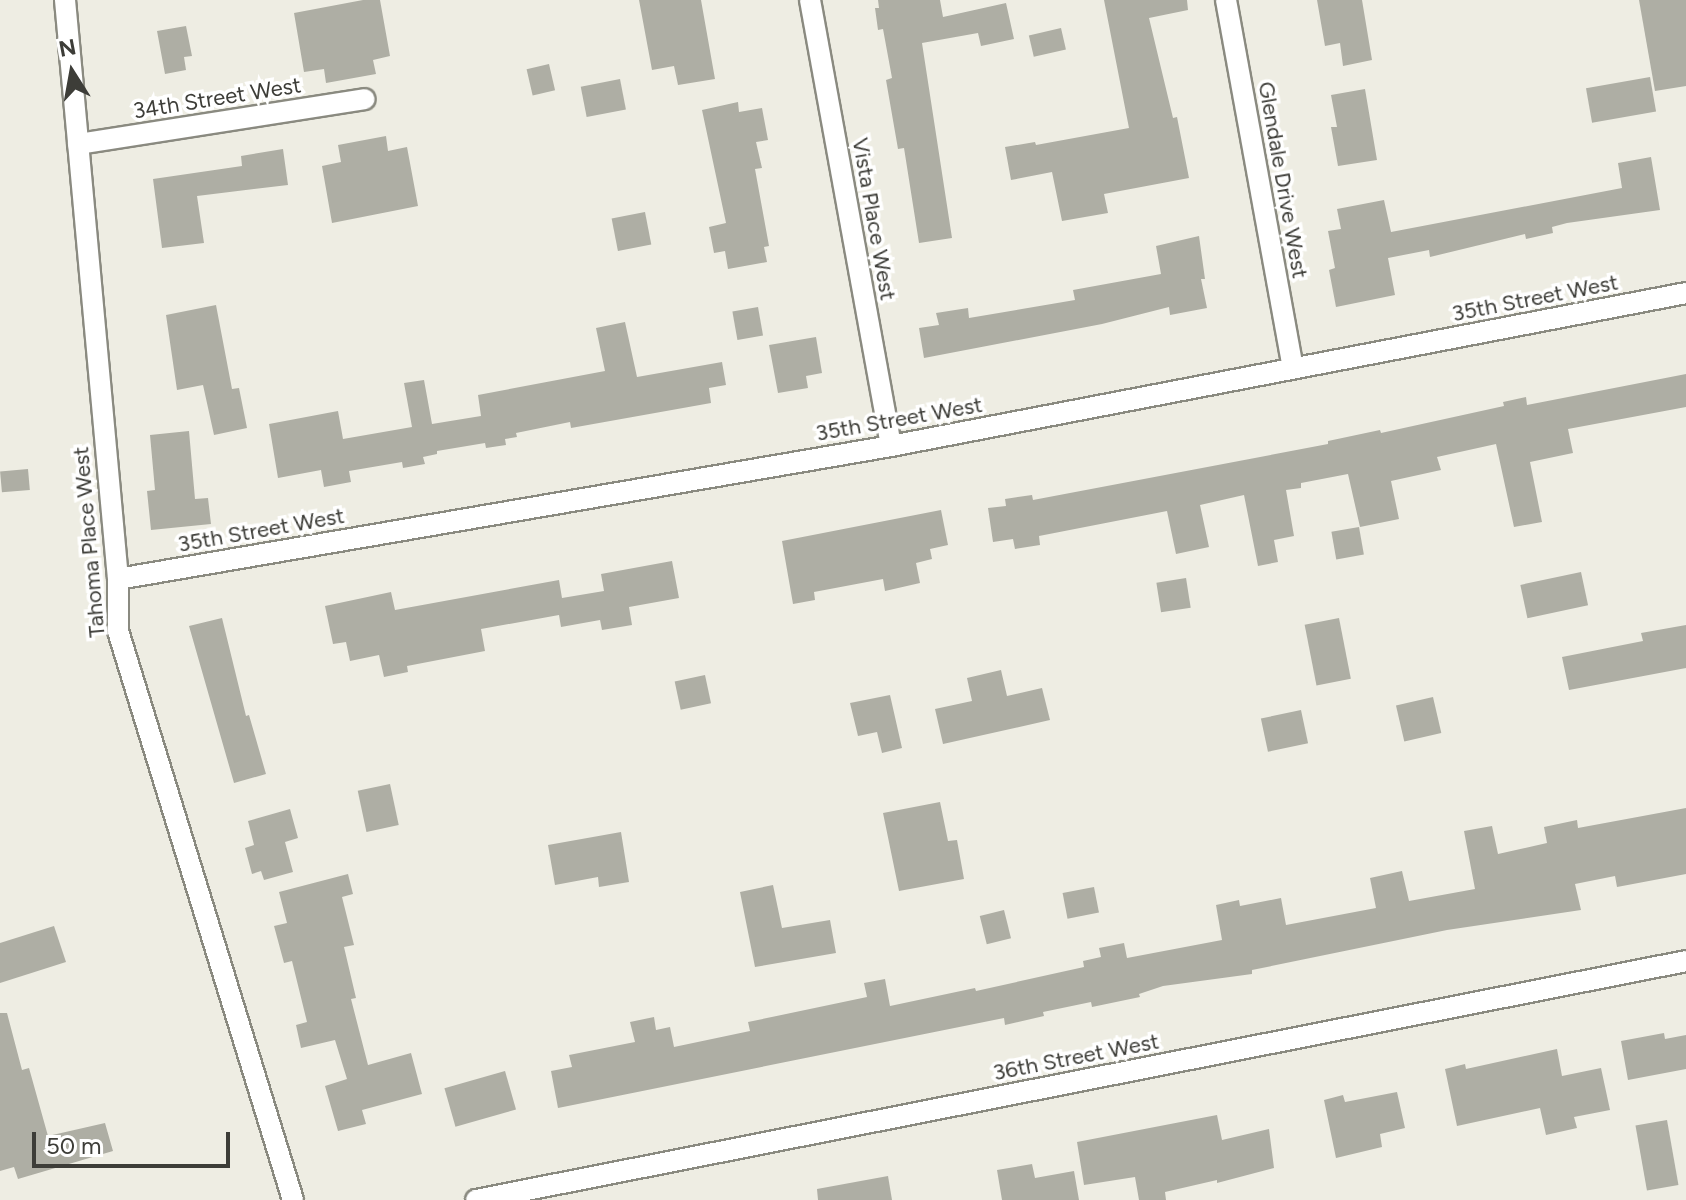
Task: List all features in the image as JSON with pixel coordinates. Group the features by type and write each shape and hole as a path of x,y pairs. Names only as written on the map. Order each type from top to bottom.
{"street":[{"name":"Tahoma Place West","path":"65,0 118,579 118,631 293,1200"},
{"name":"Vista Place West","path":"810,0 891,446"},
{"name":"Glendale Drive West","path":"1226,0 1293,368"},
{"name":"34th Street West","path":"78,144 364,99"},
{"name":"35th Street West","path":"118,579 891,446 1686,293"},
{"name":"36th Street West","path":"476,1200 1686,961"}],"building":[{"path":"363,0 380,0 390,56 373,60 376,74 326,83 324,69 304,72 294,13"},
{"path":"639,0 701,0 715,79 678,85 674,66 652,70"},
{"path":"878,0 940,0 943,17 1006,3 1014,39 981,46 978,33 922,43 952,238 919,243 904,148 898,149 886,80 892,78 883,29 878,30 875,8 879,8"},
{"path":"1104,0 1187,0 1188,10 1149,18 1173,118 1177,117 1189,178 1104,194 1108,213 1062,221 1052,172 1011,180 1005,147 1035,142 1036,145 1129,128"},
{"path":"1317,0 1362,0 1372,60 1343,66 1340,43 1325,46"},
{"path":"1639,0 1686,0 1686,86 1655,91"},
{"path":"186,26 192,56 184,57 186,70 165,74 157,31"},
{"path":"1061,28 1066,49 1034,57 1029,35"},
{"path":"549,64 555,90 533,95 527,69"},
{"path":"1650,77 1656,111 1592,123 1586,88"},
{"path":"620,79 626,109 587,117 581,87"},
{"path":"1365,89 1377,160 1338,166 1331,127 1337,127 1331,95"},
{"path":"738,102 739,112 762,108 768,140 756,142 762,168 755,169 769,246 764,247 767,262 728,269 725,251 714,253 709,227 726,223 702,110"},
{"path":"386,136 388,151 407,147 418,206 332,223 322,166 341,162 338,145"},
{"path":"283,149 288,185 197,196 204,243 162,248 153,179 242,166 241,156"},
{"path":"1651,157 1660,210 1567,223 1552,227 1553,233 1526,239 1525,234 1430,257 1429,250 1388,258 1395,295 1336,307 1329,270 1335,268 1328,231 1341,229 1337,209 1384,200 1391,232 1622,188 1618,163"},
{"path":"645,212 651,244 618,251 612,218"},
{"path":"1199,236 1205,279 1201,279 1207,308 1170,315 1169,307 1102,324 924,358 919,328 939,325 936,313 968,308 969,318 1075,300 1073,290 1161,274 1156,246"},
{"path":"216,305 232,389 239,388 247,428 214,435 203,385 177,390 166,315"},
{"path":"758,307 763,336 737,340 732,312"},
{"path":"625,322 637,377 722,362 726,385 709,388 711,403 571,428 570,422 516,433 517,437 505,439 506,445 486,448 485,443 437,451 437,454 423,457 425,464 403,468 402,462 349,471 351,482 324,487 321,470 278,478 269,424 338,411 343,439 412,427 404,383 424,380 432,424 481,416 478,395 605,371 596,328"},
{"path":"816,337 822,373 806,376 808,388 778,393 769,345"},
{"path":"1686,374 1686,407 1568,429 1573,453 1530,462 1542,522 1514,527 1496,444 1437,457 1441,470 1391,481 1399,519 1360,527 1348,474 1301,483 1301,488 1286,490 1294,536 1274,540 1278,562 1258,566 1244,495 1200,505 1209,547 1176,554 1167,511 1039,536 1040,545 1015,549 1013,539 993,542 988,508 1006,506 1005,499 1032,495 1033,500 1328,444 1328,441 1380,430 1381,433 1504,406 1503,402 1526,397 1527,405"},
{"path":"189,431 195,499 208,498 211,524 151,530 147,491 155,490 150,435"},
{"path":"28,469 30,490 2,492 0,471"},
{"path":"941,510 948,545 930,549 932,559 916,563 920,583 885,591 883,579 814,592 815,600 793,604 782,541"},
{"path":"1359,527 1364,555 1336,559 1331,532"},
{"path":"672,561 679,598 629,607 632,625 602,630 600,620 561,627 559,615 481,629 485,651 407,666 408,672 384,677 379,655 350,661 346,642 333,644 325,606 391,592 395,610 559,580 562,598 604,591 601,574"},
{"path":"1581,572 1588,605 1527,618 1520,585"},
{"path":"1186,578 1191,608 1161,612 1156,583"},
{"path":"222,618 246,716 249,715 266,774 234,783 189,626"},
{"path":"1339,618 1351,679 1316,686 1305,625"},
{"path":"1686,625 1686,668 1569,690 1562,657 1643,641 1641,633"},
{"path":"1001,670 1007,696 1042,688 1050,720 943,744 935,709 972,701 967,678"},
{"path":"705,675 711,703 681,710 675,681"},
{"path":"890,695 902,748 882,753 877,732 858,736 850,703"},
{"path":"1433,697 1441,733 1404,742 1396,706"},
{"path":"1301,710 1308,743 1268,752 1261,719"},
{"path":"390,784 399,825 366,832 358,791"},
{"path":"940,802 948,841 957,840 964,879 899,891 883,813"},
{"path":"1686,808 1686,874 1617,887 1615,876 1575,884 1581,910 1447,930 1252,970 1252,974 1163,986 1139,994 1140,997 1092,1007 1091,1002 1043,1012 1044,1016 1005,1025 1004,1018 558,1108 551,1071 572,1067 569,1055 635,1042 630,1022 654,1017 656,1030 670,1027 674,1047 750,1031 748,1022 867,997 864,983 885,979 890,1006 975,988 976,991 1084,967 1083,961 1101,957 1099,948 1124,943 1127,958 1222,940 1216,905 1239,900 1240,906 1281,898 1286,925 1376,908 1370,878 1402,871 1409,901 1475,889 1464,831 1492,826 1498,854 1547,843 1544,827 1577,820 1578,828"},
{"path":"290,809 298,838 285,842 293,872 264,880 261,871 252,874 245,848 254,845 248,821"},
{"path":"621,832 629,882 599,887 598,877 555,885 548,845"},
{"path":"348,874 353,894 342,897 354,945 344,947 356,998 351,999 368,1065 411,1053 422,1094 362,1110 366,1124 338,1131 325,1086 347,1079 335,1040 301,1048 296,1025 307,1022 292,961 284,963 274,926 287,923 279,892"},
{"path":"773,885 782,928 830,920 836,953 755,967 740,892"},
{"path":"1094,887 1099,913 1068,919 1063,893"},
{"path":"1004,910 1011,938 987,944 980,916"},
{"path":"54,926 66,962 0,983 0,943"},
{"path":"0,1013 7,1013 22,1070 29,1068 48,1136 105,1123 113,1151 18,1179 14,1167 0,1171"},
{"path":"1664,1033 1665,1039 1686,1035 1686,1069 1628,1080 1621,1041"},
{"path":"1557,1049 1562,1076 1601,1068 1610,1110 1574,1117 1577,1128 1546,1135 1540,1108 1457,1126 1445,1069 1465,1064 1466,1069"},
{"path":"505,1071 516,1109 455,1127 444,1088"},
{"path":"1397,1092 1405,1128 1380,1134 1382,1147 1336,1158 1324,1100 1343,1095 1345,1102"},
{"path":"1217,1115 1222,1140 1269,1129 1274,1168 1165,1192 1166,1200 1139,1200 1135,1177 1084,1185 1077,1142"},
{"path":"1667,1120 1678,1185 1647,1191 1635,1126"},
{"path":"1032,1164 1035,1178 1074,1171 1079,1200 1002,1200 997,1170"},
{"path":"888,1176 892,1200 818,1200 817,1189"}]}
